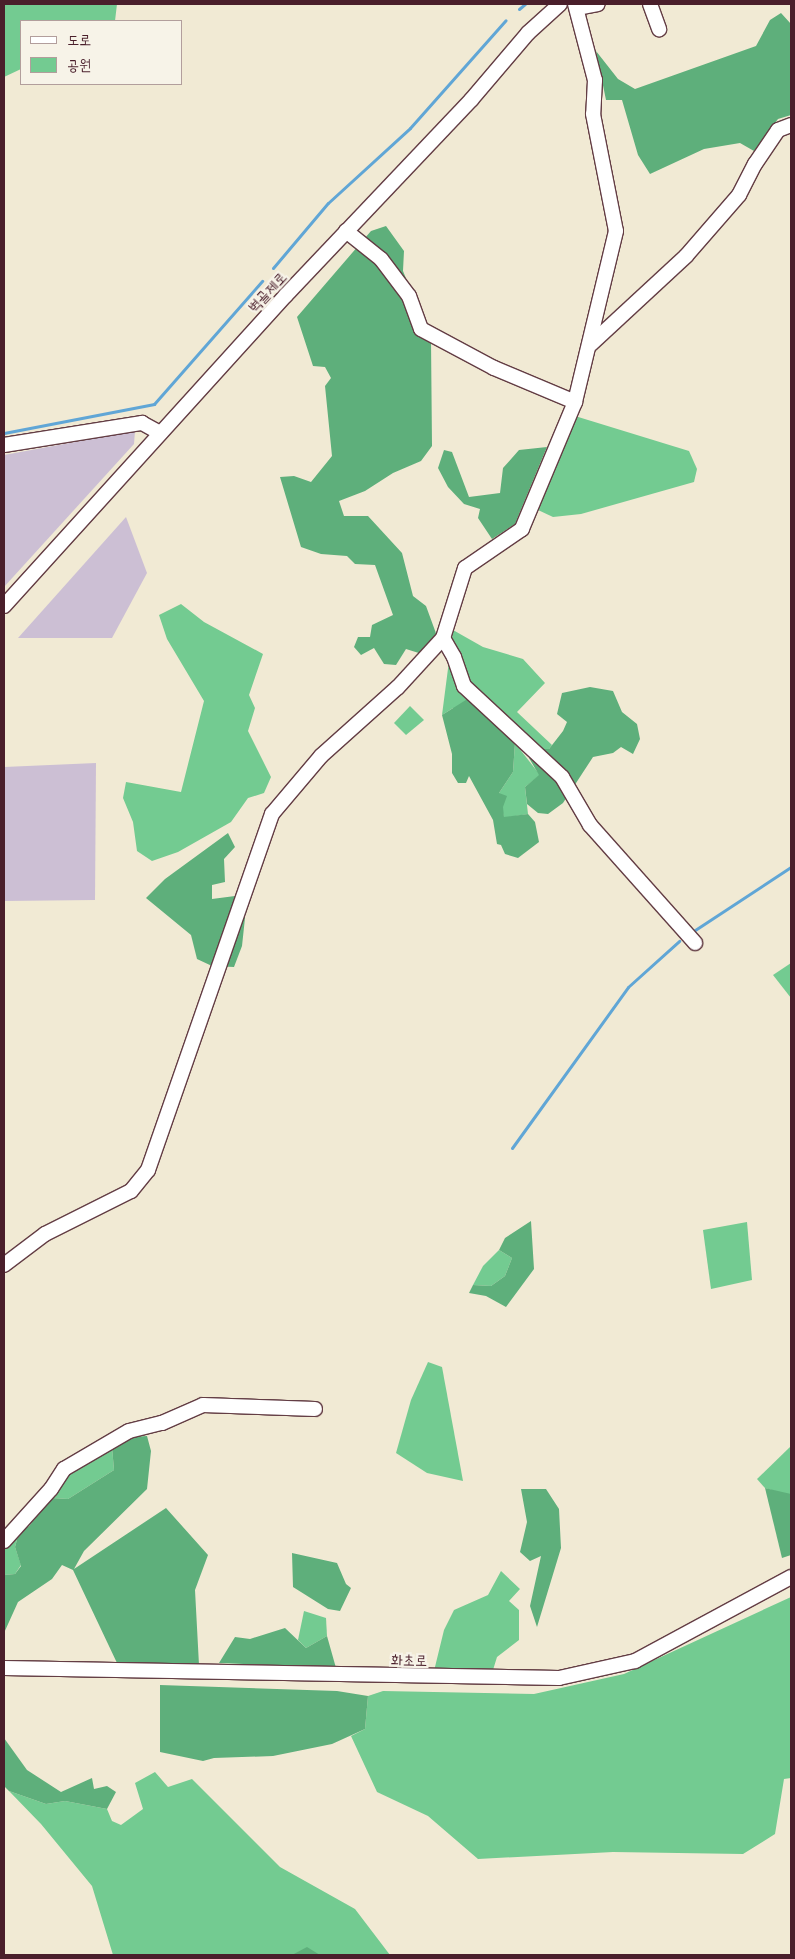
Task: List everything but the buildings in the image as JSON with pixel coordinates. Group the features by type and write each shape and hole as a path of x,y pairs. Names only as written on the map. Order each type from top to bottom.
{"street":[{"name":"벽골제로","path":"4,606 346,231 471,100 528,33 560,4"},
{"path":"4,1266 45,1234 131,1192 148,1170 272,814 321,756 398,687 443,638 465,568 522,529 575,402 591,344 605,266 616,231 593,114 595,80 576,6 598,4"},
{"path":"650,4 659,29"},
{"path":"591,344 686,256 739,195 754,164 778,130 791,125"},
{"path":"346,231 381,258 409,296 421,329 494,368 575,402"},
{"path":"4,445 142,423 160,433"},
{"path":"443,638 454,657 464,686 562,777 590,825 695,943"},
{"path":"4,1541 51,1489 64,1469 129,1431 162,1423 203,1406 314,1409"},
{"name":"화초로","path":"4,1668 559,1678 635,1661 791,1577"}],"shaded area":[{"path":"135,431 134,444 4,587 4,455"},
{"path":"126,517 147,573 112,638 18,638"},
{"path":"96,763 95,900 4,901 4,767"}],"green space":[{"path":"4,4 117,4 115,20 20,20 20,69 4,77"},
{"path":"781,13 791,24 791,115 778,119 754,151 740,143 704,149 650,174 638,155 622,100 606,100 596,51 618,79 635,89 756,46 770,20"},
{"path":"386,226 404,251 403,271 431,340 432,446 421,461 393,473 365,491 339,501 344,516 368,516 402,553 413,596 426,606 437,636 422,654 406,649 396,665 384,664 374,648 361,655 354,647 358,637 370,637 372,625 393,615 375,565 355,564 347,556 321,554 301,547 280,477 294,476 311,482 332,456 325,386 331,378 325,367 313,366 297,317 371,231"},
{"path":"575,416 689,451 697,469 694,482 581,514 553,517 538,510"},
{"path":"547,447 515,524 492,539 478,518 480,509 464,504 448,487 438,468 444,450 452,452 469,497 500,493 503,468 519,450"},
{"path":"181,604 204,622 263,654 249,695 255,708 248,731 271,777 264,793 248,798 231,822 178,852 152,861 137,851 133,822 123,798 126,782 181,792 204,701 167,639 159,615"},
{"path":"453,630 483,647 523,659 545,683 517,712 552,745 549,749 537,749 453,708 442,715"},
{"path":"590,687 613,691 622,712 637,724 640,739 633,754 621,747 613,753 593,757 563,803 548,814 538,813 527,804 525,787 539,775 529,758 537,749 549,749 563,731 567,722 557,714 562,693"},
{"path":"469,698 515,743 513,772 499,793 507,796 503,807 504,817 528,814 535,822 539,842 518,858 505,854 501,845 497,844 493,820 469,776 466,783 458,783 452,773 452,754 442,715"},
{"path":"410,706 424,720 406,735 394,723"},
{"path":"515,743 540,775 525,787 528,814 504,818 499,793 513,772"},
{"path":"228,833 235,847 224,859 225,882 212,885 212,899 235,896 245,918 242,946 234,967 212,966 197,959 191,935 146,898 165,879"},
{"path":"791,963 791,998 773,975"},
{"path":"531,1221 534,1269 506,1307 486,1296 469,1293 473,1285 491,1286 505,1276 512,1258 499,1250 505,1238"},
{"path":"747,1222 752,1280 711,1289 703,1230"},
{"path":"499,1250 512,1258 505,1276 491,1286 473,1285 483,1266"},
{"path":"428,1362 442,1367 463,1481 427,1473 396,1453 411,1400"},
{"path":"147,1436 151,1451 147,1489 84,1551 74,1569 166,1508 208,1555 195,1590 199,1665 117,1663 73,1570 62,1565 52,1579 18,1602 4,1633 4,1575 15,1574 21,1566 15,1547 19,1532 29,1526 52,1498 68,1499 114,1470 112,1447 131,1437"},
{"path":"791,1446 791,1496 765,1488 757,1479"},
{"path":"112,1447 114,1470 68,1499 52,1498 65,1477 79,1463"},
{"path":"765,1488 791,1494 791,1555 782,1558"},
{"path":"521,1489 546,1489 559,1509 561,1548 537,1627 530,1606 541,1556 530,1561 520,1552 527,1522"},
{"path":"19,1532 15,1547 21,1565 15,1574 4,1575 4,1548"},
{"path":"292,1553 337,1563 346,1584 351,1588 340,1611 328,1609 293,1587"},
{"path":"501,1571 520,1589 509,1601 519,1610 519,1640 497,1657 493,1670 434,1671 444,1630 454,1610 488,1595"},
{"path":"791,1597 791,1778 784,1779 775,1834 743,1854 613,1852 478,1859 428,1816 377,1792 351,1736 365,1729 368,1696 383,1691 534,1694 624,1674"},
{"path":"304,1611 326,1618 327,1636 306,1648 298,1640"},
{"path":"285,1628 306,1648 327,1636 336,1668 219,1663 235,1637 250,1639"},
{"path":"160,1685 337,1691 368,1696 365,1729 332,1744 273,1756 214,1758 203,1761 160,1752"},
{"path":"4,1738 27,1770 61,1792 92,1778 94,1789 107,1786 116,1792 107,1809 65,1801 46,1804 9,1791 4,1786"},
{"path":"155,1772 168,1787 192,1779 280,1867 355,1909 390,1955 113,1955 92,1886 41,1824 9,1791 46,1804 65,1801 107,1809 112,1821 121,1825 143,1809 135,1783"},
{"path":"307,1947 320,1955 292,1955"}],"waterway":[{"path":"519,9 525,4"},
{"path":"273,268 328,203 410,128 506,20"},
{"path":"4,433 154,404 262,281"},
{"path":"695,930 791,867"},
{"path":"512,1148 628,987 679,941"}]}
